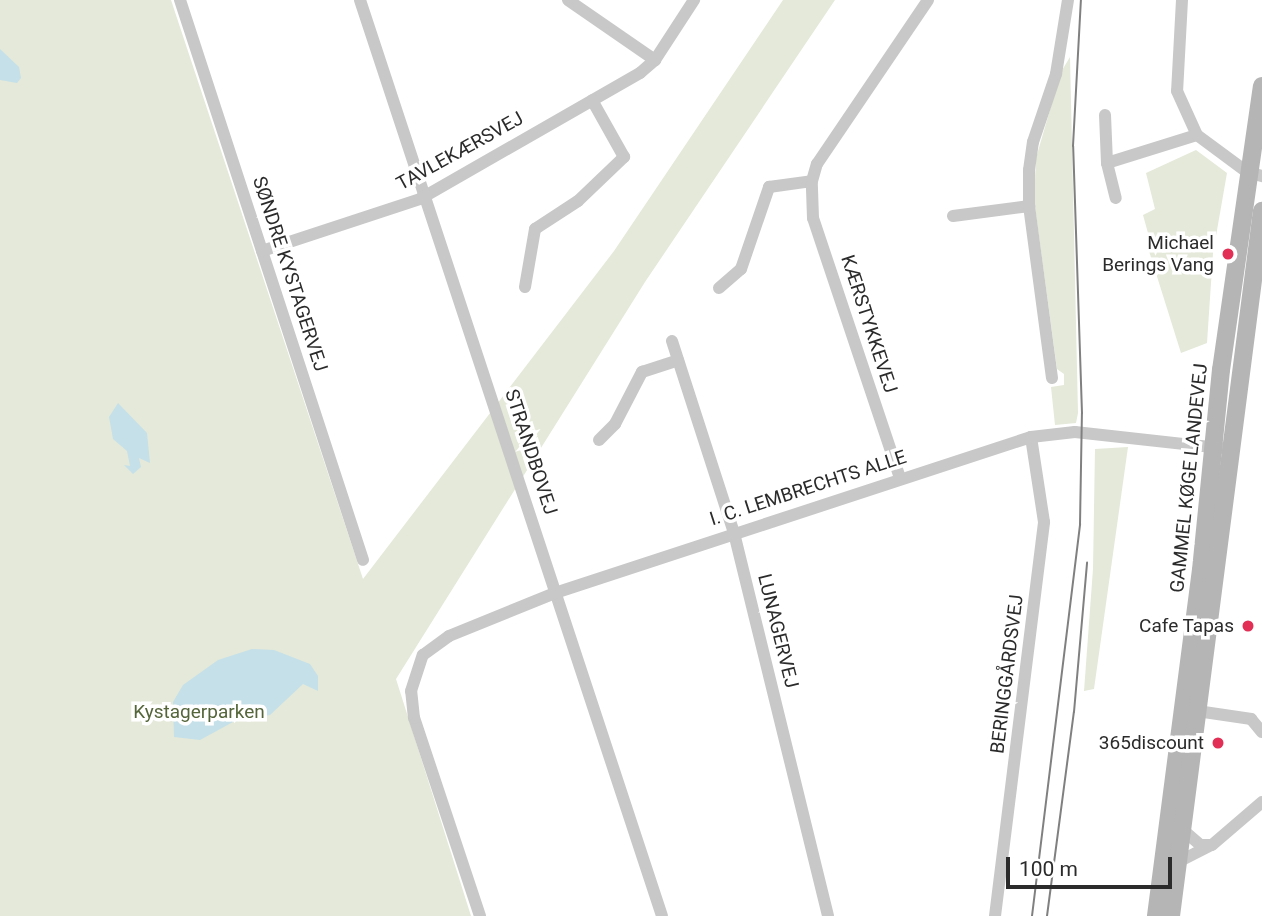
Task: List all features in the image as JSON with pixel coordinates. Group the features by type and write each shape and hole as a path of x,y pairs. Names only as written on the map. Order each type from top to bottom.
{"main road":[{"name":"GAMMEL KØGE LANDEVEJ","path":"1156,916 1201,570 1211,447 1255,174 1262,86"},
{"name":"GAMMEL KØGE LANDEVEJ","path":"1171,916 1262,211"}],"street":[{"name":"SØNDRE KYSTAGERVEJ","path":"180,0 363,560"},
{"name":"STRANDBOVEJ","path":"360,0 662,916"},
{"path":"568,0 654,60"},
{"name":"TAVLEKÆRSVEJ","path":"262,251 425,197 640,73 654,60 694,0"},
{"name":"KÆRSTYKKEVEJ","path":"900,478 813,218 812,181 817,164 928,0"},
{"path":"1052,378 1029,206 1033,142 1056,74 1068,0"},
{"path":"1182,0 1177,90 1197,135 1255,174"},
{"path":"526,287 535,229 578,201 624,157 592,100"},
{"path":"1105,115 1107,163 1116,198"},
{"path":"1107,163 1197,135"},
{"path":"719,288 741,269 769,187 812,181"},
{"path":"953,216 1029,206"},
{"name":"LUNAGERVEJ","path":"672,341 734,533 828,916"},
{"path":"599,440 615,424 642,372 678,360"},
{"name":"I. C. LEMBRECHTS ALLE","path":"480,916 414,718 411,691 424,655 449,636 555,593 1031,437 1075,432 1231,449"},
{"name":"BERINGGÅRDSVEJ","path":"995,916 1044,522 1031,437"},
{"path":"1197,711 1251,719 1262,732"},
{"path":"1178,862 1212,845 1262,802"},
{"path":"1183,830 1200,845 1212,845"}],"green space":[{"name":"Kystagerparken","path":"0,0 171,0 363,579 614,251 783,0 835,0 645,282 396,679 471,916 0,916"},
{"path":"1070,57 1078,413 1076,423 1055,425 1051,387 1064,385 1064,374 1057,369 1034,199 1036,158 1061,72"},
{"path":"1196,150 1227,173 1213,253 1207,343 1181,353 1149,251 1151,244 1143,215 1155,209 1146,173"},
{"path":"1128,447 1094,689 1084,691 1093,569 1095,449"}],"water":[{"path":"0,49 19,67 21,78 17,83 0,80"},
{"path":"118,403 147,433 150,463 139,458 141,467 133,474 124,465 130,466 127,451 113,439 109,417"},
{"path":"252,649 274,650 310,664 318,676 318,691 303,684 270,715 233,722 200,740 174,737 173,702 183,685 218,660"}],"tram line":[{"path":"1032,916 1080,524 1082,413 1073,146 1081,0"},
{"path":"1047,916 1074,712 1087,563"}],"place":[{"name":"Michael Berings Vang","path":"1228,254"},
{"name":"Cafe Tapas","path":"1248,626"},
{"name":"365discount","path":"1218,743"}]}
